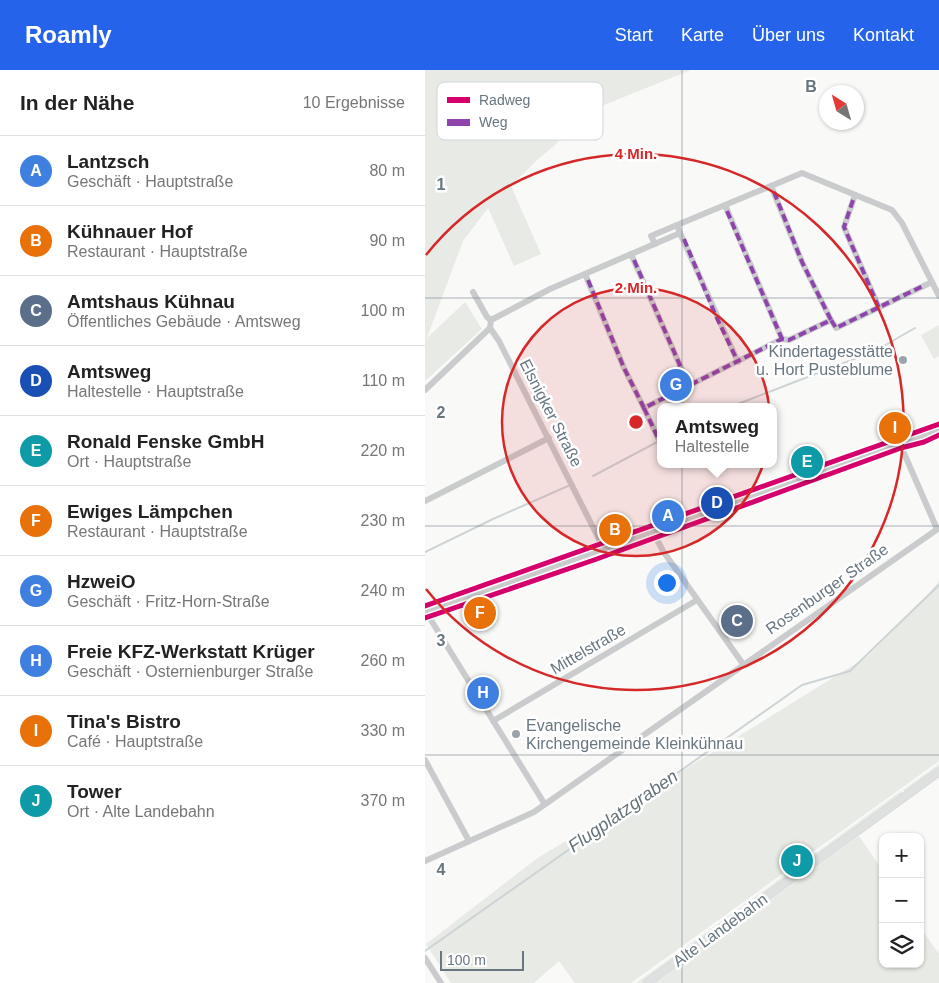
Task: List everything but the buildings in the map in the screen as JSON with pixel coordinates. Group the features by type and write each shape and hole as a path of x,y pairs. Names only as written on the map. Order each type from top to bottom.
{"main road":[{"name":"Alte Landebahn","path":"647,983 939,772"}],"street":[{"path":"655,244 651,236 806,173 893,210 939,296"},
{"path":"771,186 802,262 836,328 931,282"},
{"path":"855,195 844,227 879,308"},
{"path":"725,205 782,339"},
{"path":"677,225 738,362"},
{"path":"473,292 487,318 491,320 550,289 680,233"},
{"path":"631,254 689,386"},
{"path":"585,274 624,368 657,436"},
{"name":"Elsnigker Straße","path":"491,320 491,328 549,438 604,549"},
{"path":"644,408 782,339 789,340 831,320"},
{"path":"425,390 491,328"},
{"path":"544,803 425,612 939,430"},
{"path":"425,501 549,438"},
{"path":"900,444 938,529"},
{"name":"Rosenburger Straße","path":"425,861 534,812 544,803 938,529"},
{"path":"653,532 663,552 743,664"},
{"name":"Mittelstraße","path":"493,721 697,600"},
{"path":"425,760 469,841"},
{"path":"425,958 441,983"}],"shaded area":[{"path":"425,70 691,70 603,105 603,82 437,82 437,140 561,140 511,186 541,254 514,266 488,208 463,241 427,338 465,302 482,329 425,381"},
{"path":"939,325 939,356 934,359 921,335"},
{"path":"939,581 939,761 631,983 575,983 559,961 534,983 451,983 426,944 539,857 629,804 868,656 922,602"},
{"path":"939,764 939,768 905,793 903,790"},
{"path":"901,791 903,794 642,983 636,983"},
{"path":"859,836 879,865 879,968 924,968 924,933 939,954 939,983 655,983"}],"waterway":[{"path":"740,403 875,351 915,328"},
{"path":"593,476 657,442"},
{"path":"425,552 568,486"},
{"name":"Flugplatzgraben","path":"425,951 802,685 850,671 939,585"}],"marked path":[{"path":"774,192 802,262 831,320"},
{"path":"853,200 844,227 879,308"},
{"path":"727,211 782,339"},
{"path":"684,239 715,314 738,362"},
{"path":"634,260 689,386"},
{"path":"588,280 624,368 644,408 782,339 789,340 831,320 836,328 925,285"},
{"path":"644,408 657,436"}],"cycle path":[{"path":"425,606 939,424"},
{"path":"425,618 594,560 939,435"}],"place":[{"name":"Kindertagesstätte u. Hort Pusteblume","path":"903,360"},
{"name":"HzweiO","path":"676,385"},
{"name":"Tina's Bistro","path":"895,428"},
{"name":"Ronald Fenske GmbH","path":"807,462"},
{"name":"Amtsweg","path":"717,503"},
{"name":"Lantzsch","path":"668,516"},
{"name":"Kühnauer Hof","path":"615,530"},
{"name":"Ewiges Lämpchen","path":"480,613"},
{"name":"Amtshaus Kühnau","path":"737,621"},
{"name":"Freie KFZ-Werkstatt Krüger","path":"483,693"},
{"name":"Evangelische Kirchengemeinde Kleinkühnau","path":"516,734"},
{"name":"Tower","path":"797,861"}]}
